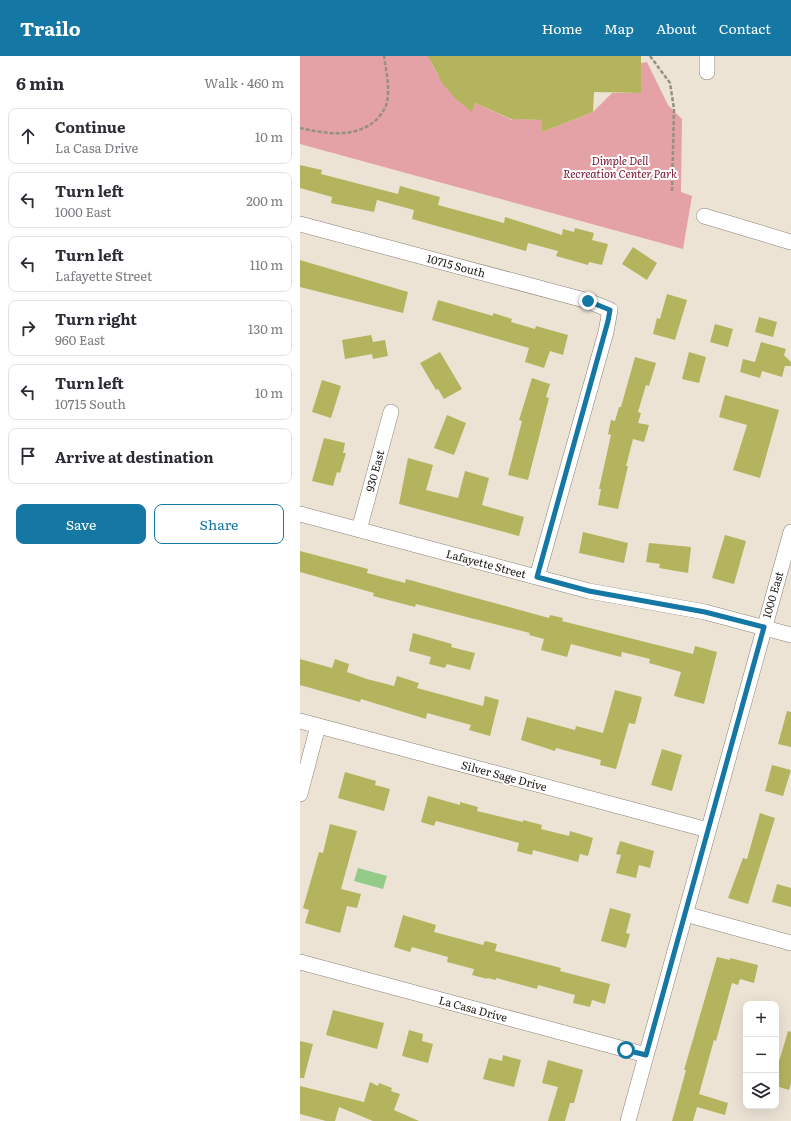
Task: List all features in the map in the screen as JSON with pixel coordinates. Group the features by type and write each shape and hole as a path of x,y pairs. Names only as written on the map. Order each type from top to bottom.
{"street":[{"path":"707,56 707,72"},
{"path":"704,216 791,242"},
{"name":"10715 South","path":"300,224 588,301 610,310 606,332 537,577"},
{"name":"930 East","path":"360,530 391,412"},
{"name":"Lafayette Street","path":"300,514 589,591 693,609 791,635"},
{"name":"1000 East","path":"628,1121 791,532"},
{"name":"Silver Sage Drive","path":"300,721 708,830"},
{"path":"300,794 318,726"},
{"path":"685,914 791,943"},
{"name":"La Casa Drive","path":"300,962 646,1055"}],"path":[{"path":"300,128 335,133 358,131 372,124 383,113 387,104 388,90 384,56"},
{"path":"650,56 670,83 674,109 672,192"}],"green space":[{"name":"Dimple Dell Recreation Center Park","path":"300,56 429,56 436,73 446,87 472,111 475,103 512,120 512,111 518,119 542,120 542,132 593,112 612,93 641,93 641,63 647,62 668,105 682,119 681,192 692,196 683,249 300,144"}],"shaded area":[{"path":"358,868 387,876 383,889 354,881"}],"building":[{"path":"428,56 641,56 641,93 594,92 593,112 542,132 542,120 511,119 475,103 472,112 455,98 442,83"},
{"path":"300,165 322,170 321,174 398,194 400,186 440,197 438,205 504,223 505,217 562,235 563,229 574,232 575,228 594,233 592,240 608,244 602,265 589,262 588,265 556,256 558,251 528,243 526,251 412,219 414,210 377,200 374,212 331,203 332,197 300,188"},
{"path":"633,247 657,263 647,280 622,264"},
{"path":"300,260 408,292 403,313 300,287"},
{"path":"667,294 687,300 675,340 653,334 657,318 660,319"},
{"path":"438,300 493,316 493,313 512,319 511,322 535,329 536,326 568,335 563,355 550,351 544,368 525,362 529,348 432,320"},
{"path":"759,317 777,322 773,337 755,332"},
{"path":"715,324 733,329 728,347 710,342"},
{"path":"371,335 373,342 385,340 388,356 373,359 372,354 345,359 342,340"},
{"path":"761,342 786,349 784,355 791,362 791,366 785,366 782,377 762,371 760,378 740,372 743,359 755,362"},
{"path":"440,352 462,389 444,399 438,389 436,390 420,363"},
{"path":"689,352 706,357 699,383 682,379"},
{"path":"635,357 656,363 649,386 646,385 638,412 641,413 638,423 649,425 644,442 633,439 618,509 598,505 601,489 599,489 611,435 608,434 611,420 615,421 619,407 621,407"},
{"path":"532,378 550,384 546,397 549,398 528,480 508,475 522,421 519,420"},
{"path":"322,380 341,386 331,418 312,412"},
{"path":"725,395 779,410 760,478 733,470 747,425 719,417"},
{"path":"447,415 466,423 454,455 434,448"},
{"path":"324,438 345,443 343,453 346,453 340,473 337,472 333,486 312,481"},
{"path":"408,458 433,465 426,490 458,498 465,471 489,478 482,505 524,517 519,536 399,504"},
{"path":"583,532 628,543 624,563 579,553"},
{"path":"725,535 746,541 734,584 712,578"},
{"path":"649,543 691,547 688,573 659,568 660,564 646,562"},
{"path":"300,551 368,569 367,573 405,583 406,579 549,618 550,615 563,618 562,621 693,654 695,646 717,652 704,704 674,696 681,672 649,663 650,659 622,652 621,657 571,644 567,657 541,650 544,639 529,635 530,633 416,604 415,607 373,596 374,593 300,572"},
{"path":"413,633 452,644 451,647 475,653 470,670 447,664 445,668 429,664 431,657 409,651"},
{"path":"300,659 332,668 335,659 349,664 347,672 367,679 394,686 397,676 419,683 417,688 483,706 485,696 499,700 490,736 469,730 471,725 427,713 426,719 361,699 360,702 300,685"},
{"path":"615,690 642,697 635,724 629,723 616,769 600,765 601,760 556,748 555,751 521,740 527,717 575,730 576,726 603,733"},
{"path":"787,711 791,712 791,747 778,744"},
{"path":"662,749 682,755 672,791 651,785"},
{"path":"772,765 791,770 783,796 765,791"},
{"path":"345,772 376,781 375,785 390,789 384,811 338,798"},
{"path":"428,796 460,805 460,802 478,807 477,811 542,825 541,829 569,836 570,831 593,838 588,856 580,854 578,862 533,850 532,855 517,851 519,843 436,821 434,826 421,822"},
{"path":"760,813 775,818 748,904 728,898 743,858 747,859"},
{"path":"330,824 357,831 341,889 361,894 357,908 347,906 340,933 305,923 309,910 303,908 319,852 323,853"},
{"path":"620,841 654,851 650,868 639,865 636,878 616,873 621,855 616,854"},
{"path":"777,884 791,888 791,907 772,902"},
{"path":"610,908 631,914 626,933 630,934 626,948 601,941"},
{"path":"403,915 436,925 434,932 483,945 485,941 497,944 495,951 561,968 560,971 610,984 605,1004 592,1000 590,1007 573,1003 575,995 538,985 537,989 496,978 496,980 487,979 472,975 474,969 447,962 448,957 412,947 410,952 394,947"},
{"path":"717,957 730,960 730,958 758,965 754,983 740,979 738,985 732,983 699,1094 728,1103 725,1115 697,1107 693,1121 672,1121 686,1070 684,1070"},
{"path":"333,1010 384,1023 377,1049 326,1035"},
{"path":"409,1030 423,1034 422,1041 433,1044 428,1063 402,1056"},
{"path":"788,1031 791,1032 791,1083 789,1090 779,1087 779,1062"},
{"path":"300,1041 313,1044 304,1078 300,1078"},
{"path":"503,1055 521,1060 514,1087 483,1079 489,1058 502,1061"},
{"path":"548,1060 583,1070 574,1103 570,1103 565,1121 548,1121 558,1087 542,1083"},
{"path":"370,1082 378,1086 379,1083 392,1088 391,1091 400,1094 394,1110 419,1121 373,1121 339,1107 335,1121 326,1121 300,1114 300,1086 364,1102"}],"route":[{"path":"588,301 610,310 606,332 537,577 589,591 681,607 764,627 646,1055 626,1050"}]}
